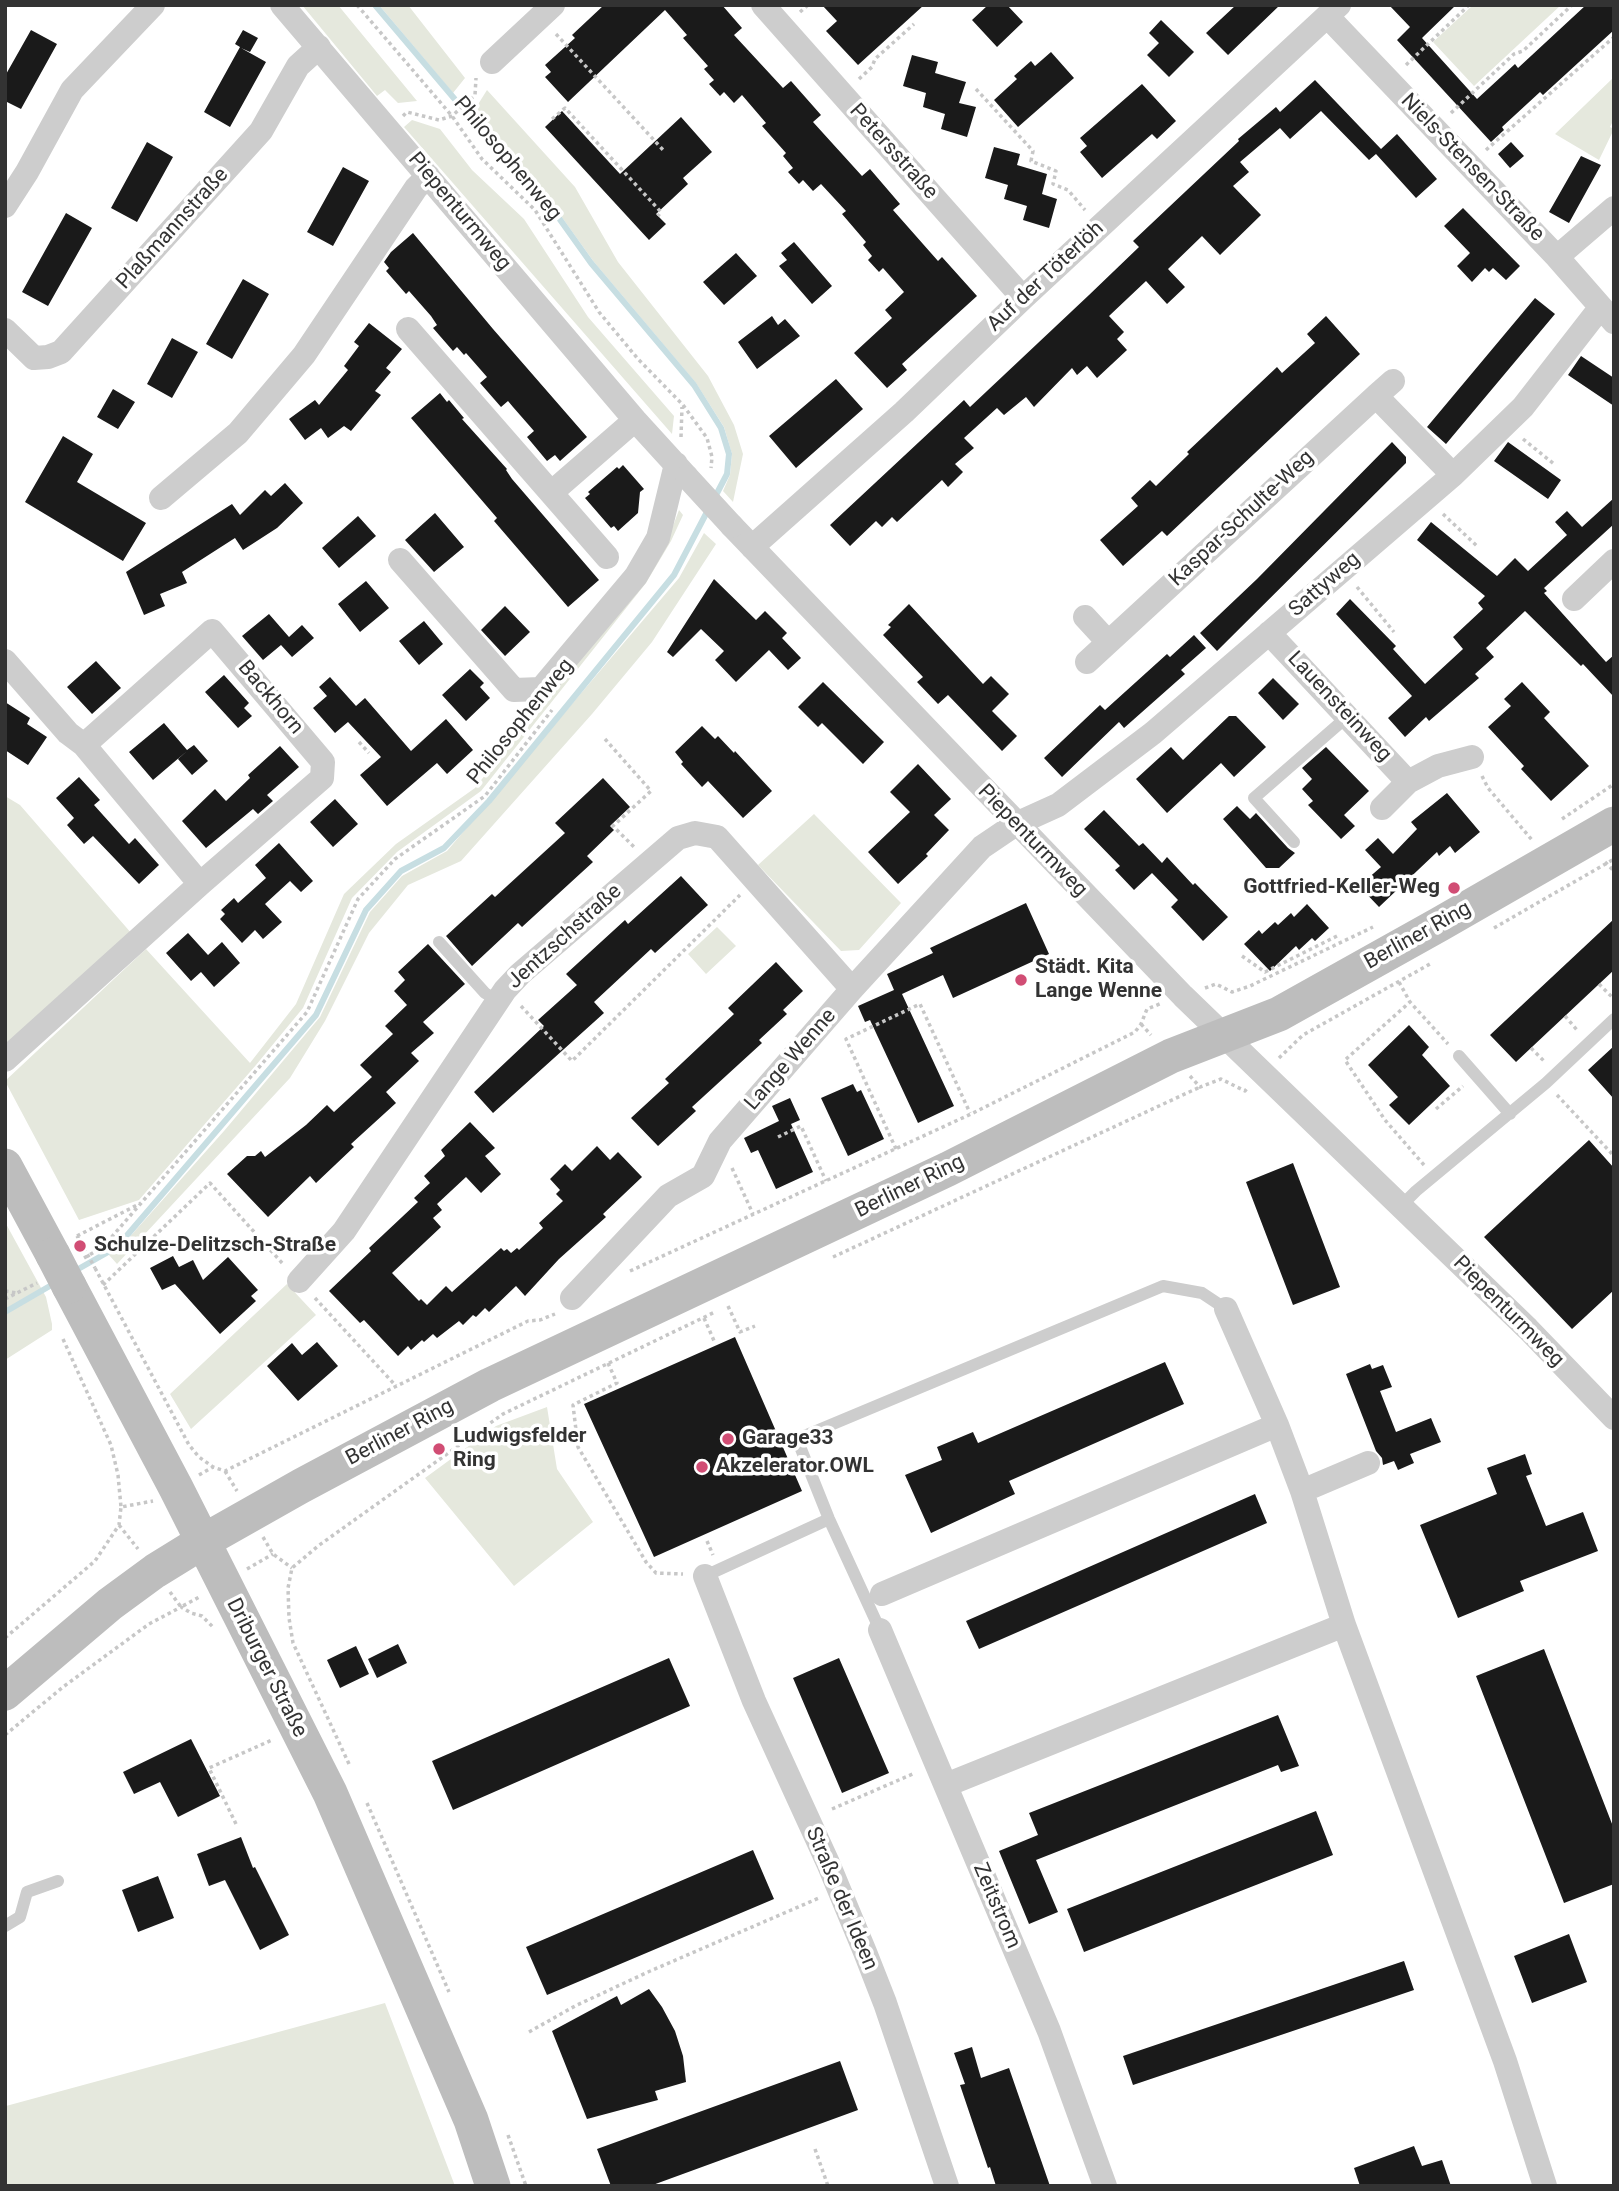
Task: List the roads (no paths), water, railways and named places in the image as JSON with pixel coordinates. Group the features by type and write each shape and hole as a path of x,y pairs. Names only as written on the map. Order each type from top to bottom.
{"main road":[{"name":"Berliner Ring","path":"202,1542 491,1385 948,1169 1171,1056 1279,1014 1614,824"},
{"name":"Driburger Straße","path":"5,1166 73,1268 202,1542 330,1793 471,2120 493,2186"},
{"path":"5,1693 110,1604 155,1571 202,1542"}],"street":[{"path":"5,206 72,90 153,5"},
{"name":"Piepenturmweg","path":"282,5 635,420 691,472 732,526 1223,1037 1528,1329 1614,1419"},
{"name":"Petersstraße","path":"763,5 1023,298"},
{"path":"492,62 547,11"},
{"name":"Niels-Stensen-Straße","path":"1334,11 1389,80 1557,257 1607,315"},
{"name":"Auf der Töterlöh","path":"752,547 895,420 1334,11"},
{"name":"Plaßmannstraße","path":"5,330 34,358 61,352 261,131 298,66 319,47"},
{"path":"161,498 237,433 304,355 416,188 428,177"},
{"path":"1557,257 1614,208"},
{"name":"Sattyweg","path":"1016,824 1058,804 1143,741 1453,475 1607,315"},
{"path":"408,329 607,556"},
{"name":"Kaspar-Schulte-Weg","path":"1087,662 1385,388 1453,475"},
{"path":"551,493 635,420"},
{"path":"400,560 514,690 541,689 636,576 691,472"},
{"path":"1574,599 1614,561"},
{"path":"1085,617 1108,642"},
{"name":"Backhorn","path":"5,1060 321,778 323,762 212,631 84,745"},
{"name":"Lauensteinweg","path":"1269,633 1408,782"},
{"path":"5,661 68,733 84,745 200,884"},
{"name":"Lauensteinweg","path":"1382,808 1408,782 1437,766 1472,757"},
{"name":"Lange Wenne","path":"572,1298 668,1196 703,1176 720,1141 852,989 982,847 1016,824"},
{"name":"Jentzschstraße","path":"299,1281 344,1231 501,995 520,974 678,838 695,833 717,837 852,989"},
{"path":"1226,1309 1277,1425 1302,1491 1344,1625 1505,2061 1545,2186"},
{"path":"882,1594 1277,1425"},
{"path":"1302,1491 1368,1463"},
{"name":"Straße der Ideen","path":"705,1576 754,1701 828,1863 870,1965 947,2186"},
{"path":"941,1774 1344,1625"},
{"name":"Zeitstrom","path":"880,1630 1049,2031 1105,2186"}],"lane":[{"path":"1294,842 1254,798 1347,716"},
{"path":"439,942 485,993 501,995"},
{"path":"1401,1206 1433,1176 1546,1083 1614,1019"},
{"path":"1459,1056 1510,1114"},
{"path":"880,1630 829,1520 797,1439 1163,1286 1202,1293 1226,1309"},
{"path":"705,1576 829,1520"},
{"path":"5,1926 20,1917 27,1892 58,1881"}],"waterway":[{"path":"375,5 458,103"},
{"path":"469,117 546,200 591,263 694,385 721,428 729,454 727,474 715,497"},
{"path":"73,1272 117,1247 316,1015 366,910 401,871 444,848 489,801 674,575 708,510"},
{"path":"5,1312 55,1283"}],"place":[{"name":"Gottfried-Keller-Weg","path":"1454,888"},
{"name":"Städt. Kita Lange Wenne","path":"1021,980"},
{"name":"Schulze-Delitzsch-Straße","path":"80,1246"},
{"name":"Garage33","path":"728,1439"},
{"name":"Ludwigsfelder Ring","path":"439,1449"},
{"name":"Akzelerator.OWL","path":"702,1467"}]}
